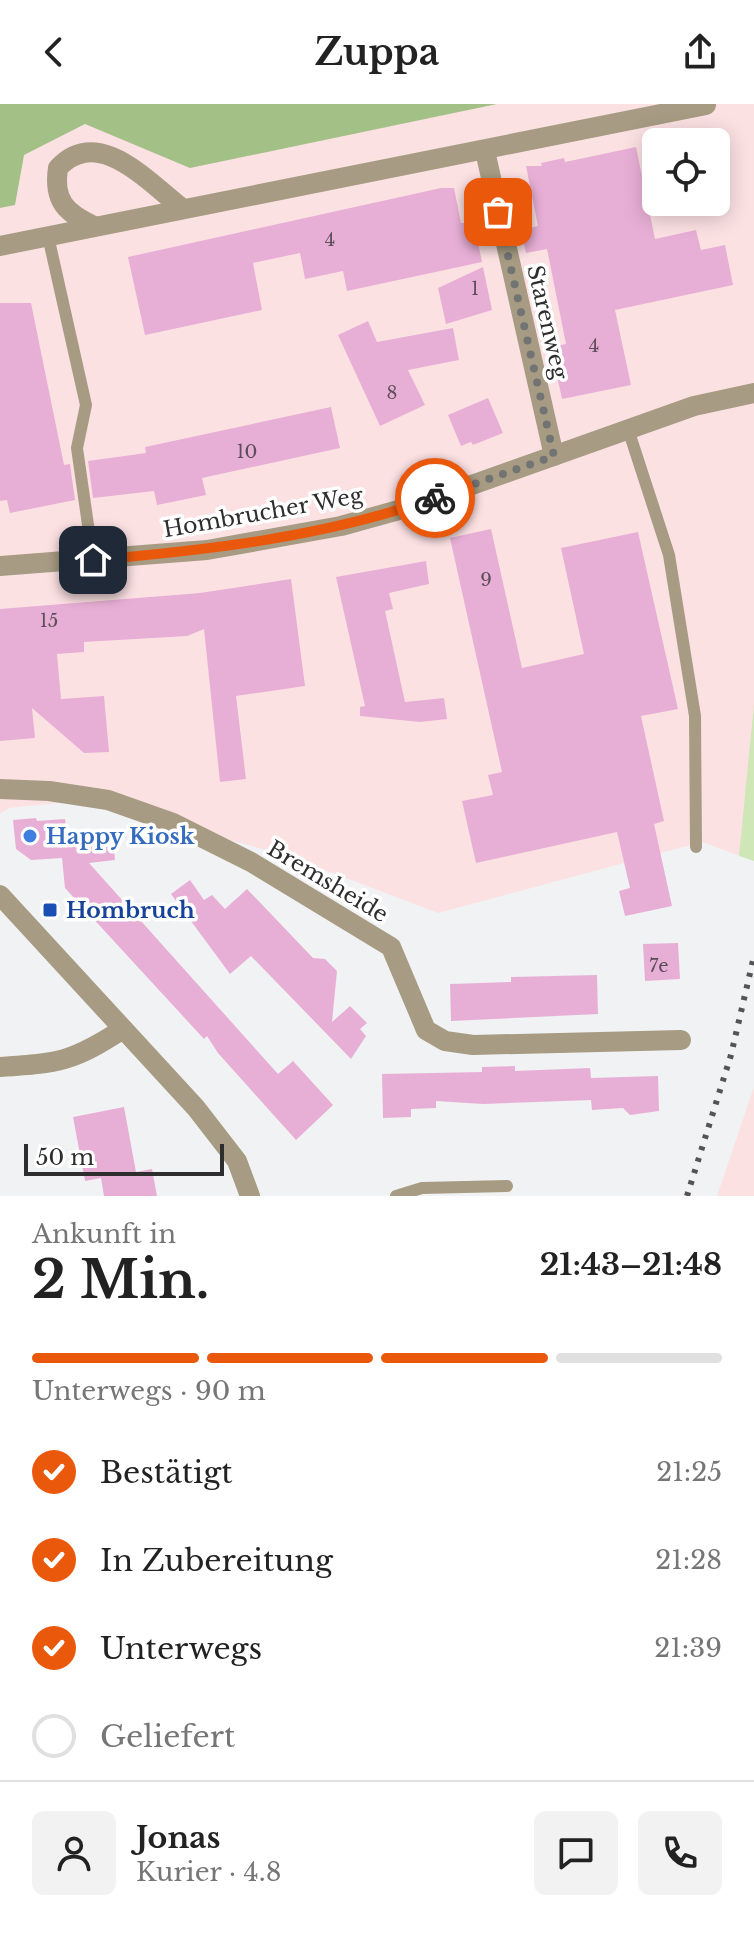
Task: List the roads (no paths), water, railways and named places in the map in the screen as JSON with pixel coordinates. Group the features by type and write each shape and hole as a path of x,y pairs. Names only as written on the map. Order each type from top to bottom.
{"street":[{"path":"0,246 706,105"},
{"path":"94,226 71,216 58,200 58,168 71,155 97,150 114,157 182,208"},
{"name":"Starenweg","path":"485,151 554,456"},
{"name":"Hombrucher Weg","path":"0,566 207,550 341,526 413,506 694,406 754,393"},
{"name":"Bremsheide","path":"0,789 49,791 108,800 173,823 251,862 391,947 426,1030 445,1041 473,1045 681,1040"},
{"path":"0,895 196,1108 237,1161 250,1196"},
{"path":"0,1067 51,1064 80,1057 123,1029"}],"lane":[{"path":"48,236 86,405 77,448 93,560"},
{"path":"628,429 672,570 695,716 696,847"},
{"path":"396,1196 422,1188 507,1186"}],"railway":[{"path":"687,1196 731,1055 754,956"}],"place":[{"name":"Happy Kiosk","path":"30,836"},
{"name":"Hombruch","path":"50,910"}]}
